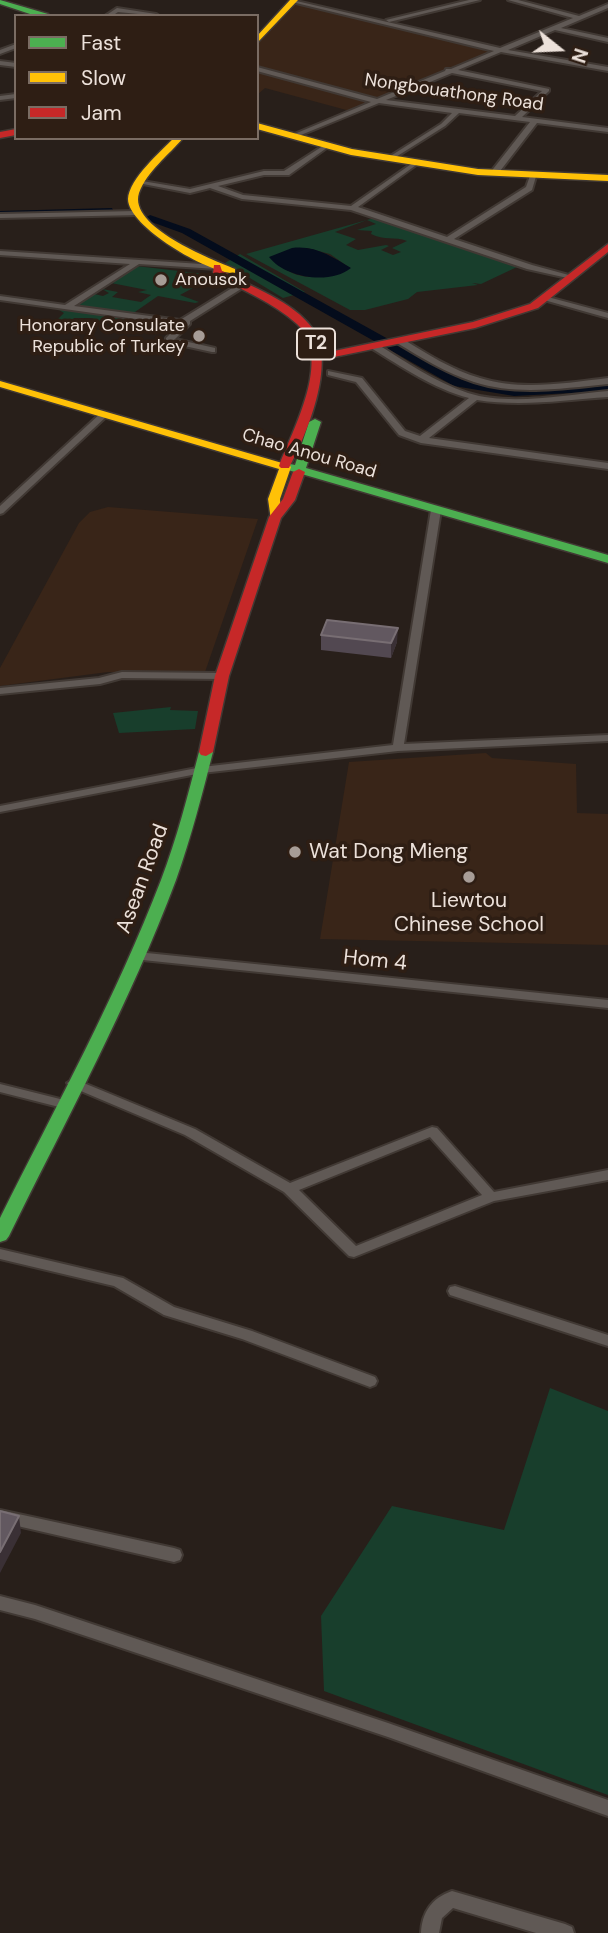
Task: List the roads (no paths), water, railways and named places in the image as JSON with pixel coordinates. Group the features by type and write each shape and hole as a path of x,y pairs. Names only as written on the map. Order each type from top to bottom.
{"main road":[{"path":"261,32 294,0"},
{"path":"0,2 39,14"},
{"path":"259,127 326,146 417,162 494,173 608,178"},
{"path":"136,213 133,196 177,140"},
{"name":"Asean Road","path":"136,213 149,226 217,267 229,270 319,325 332,345 334,354 331,373 292,469"},
{"path":"334,354 475,325 523,310 547,298 608,247"},
{"name":"Asean Road","path":"0,1236 137,956 170,872 202,770 222,676 275,517 289,500 292,469 316,374 319,350 307,329 217,272 217,267"},
{"name":"Chao Anou Road","path":"0,384 608,559"}],"street":[{"path":"111,14 129,0"},
{"path":"294,0 498,50 608,69"},
{"path":"384,21 477,0"},
{"path":"511,0 579,18"},
{"path":"294,136 608,6"},
{"path":"117,10 143,14"},
{"path":"555,28 608,40"},
{"name":"Nongbouathong Road","path":"259,70 376,101 608,130"},
{"path":"448,70 547,90 516,119"},
{"path":"391,158 443,125 458,111"},
{"path":"494,173 535,121"},
{"path":"142,183 190,191 264,173 289,172 326,146"},
{"path":"352,208 417,162"},
{"path":"449,239 529,188 534,175"},
{"path":"213,187 242,197 352,208 530,267 572,276"},
{"path":"0,216 136,213"},
{"path":"0,253 217,267"},
{"path":"67,307 136,263"},
{"path":"212,350 169,340 187,322 240,287"},
{"path":"547,298 608,316"},
{"path":"0,299 187,322"},
{"path":"398,342 430,361 484,384 540,388 608,381"},
{"path":"376,346 417,373 476,397 534,399 608,394"},
{"path":"331,373 359,380 402,433 421,440 608,466"},
{"path":"421,440 476,397"},
{"path":"0,511 104,415"},
{"path":"398,748 436,510"},
{"path":"0,691 100,681 122,675 222,676"},
{"path":"0,809 202,770 398,748 608,738"},
{"name":"Hom 4","path":"137,956 608,1004"},
{"path":"74,1083 190,1132 289,1189 354,1252 491,1197 608,1175"},
{"path":"0,1088 63,1104"},
{"path":"289,1189 432,1131 491,1197"},
{"path":"0,1254 118,1282 169,1311 247,1335 370,1381"},
{"path":"455,1291 608,1341"},
{"path":"0,1516 173,1555"},
{"path":"0,1604 35,1612 375,1725 608,1808"},
{"path":"430,1933 430,1921 440,1905 452,1899 565,1933"}],"water":[{"path":"292,248 316,250 351,268 332,276 308,277 286,270 269,257"}],"waterway":[{"path":"0,214 108,210"},
{"path":"150,218 186,231 458,383 514,393 608,387"}],"place":[{"name":"Anousok","path":"161,280"},
{"name":"Honorary Consulate Republic of Turkey","path":"199,336"},
{"name":"Wat Dong Mieng","path":"295,852"},
{"name":"Liewtou Chinese School","path":"469,877"}]}
